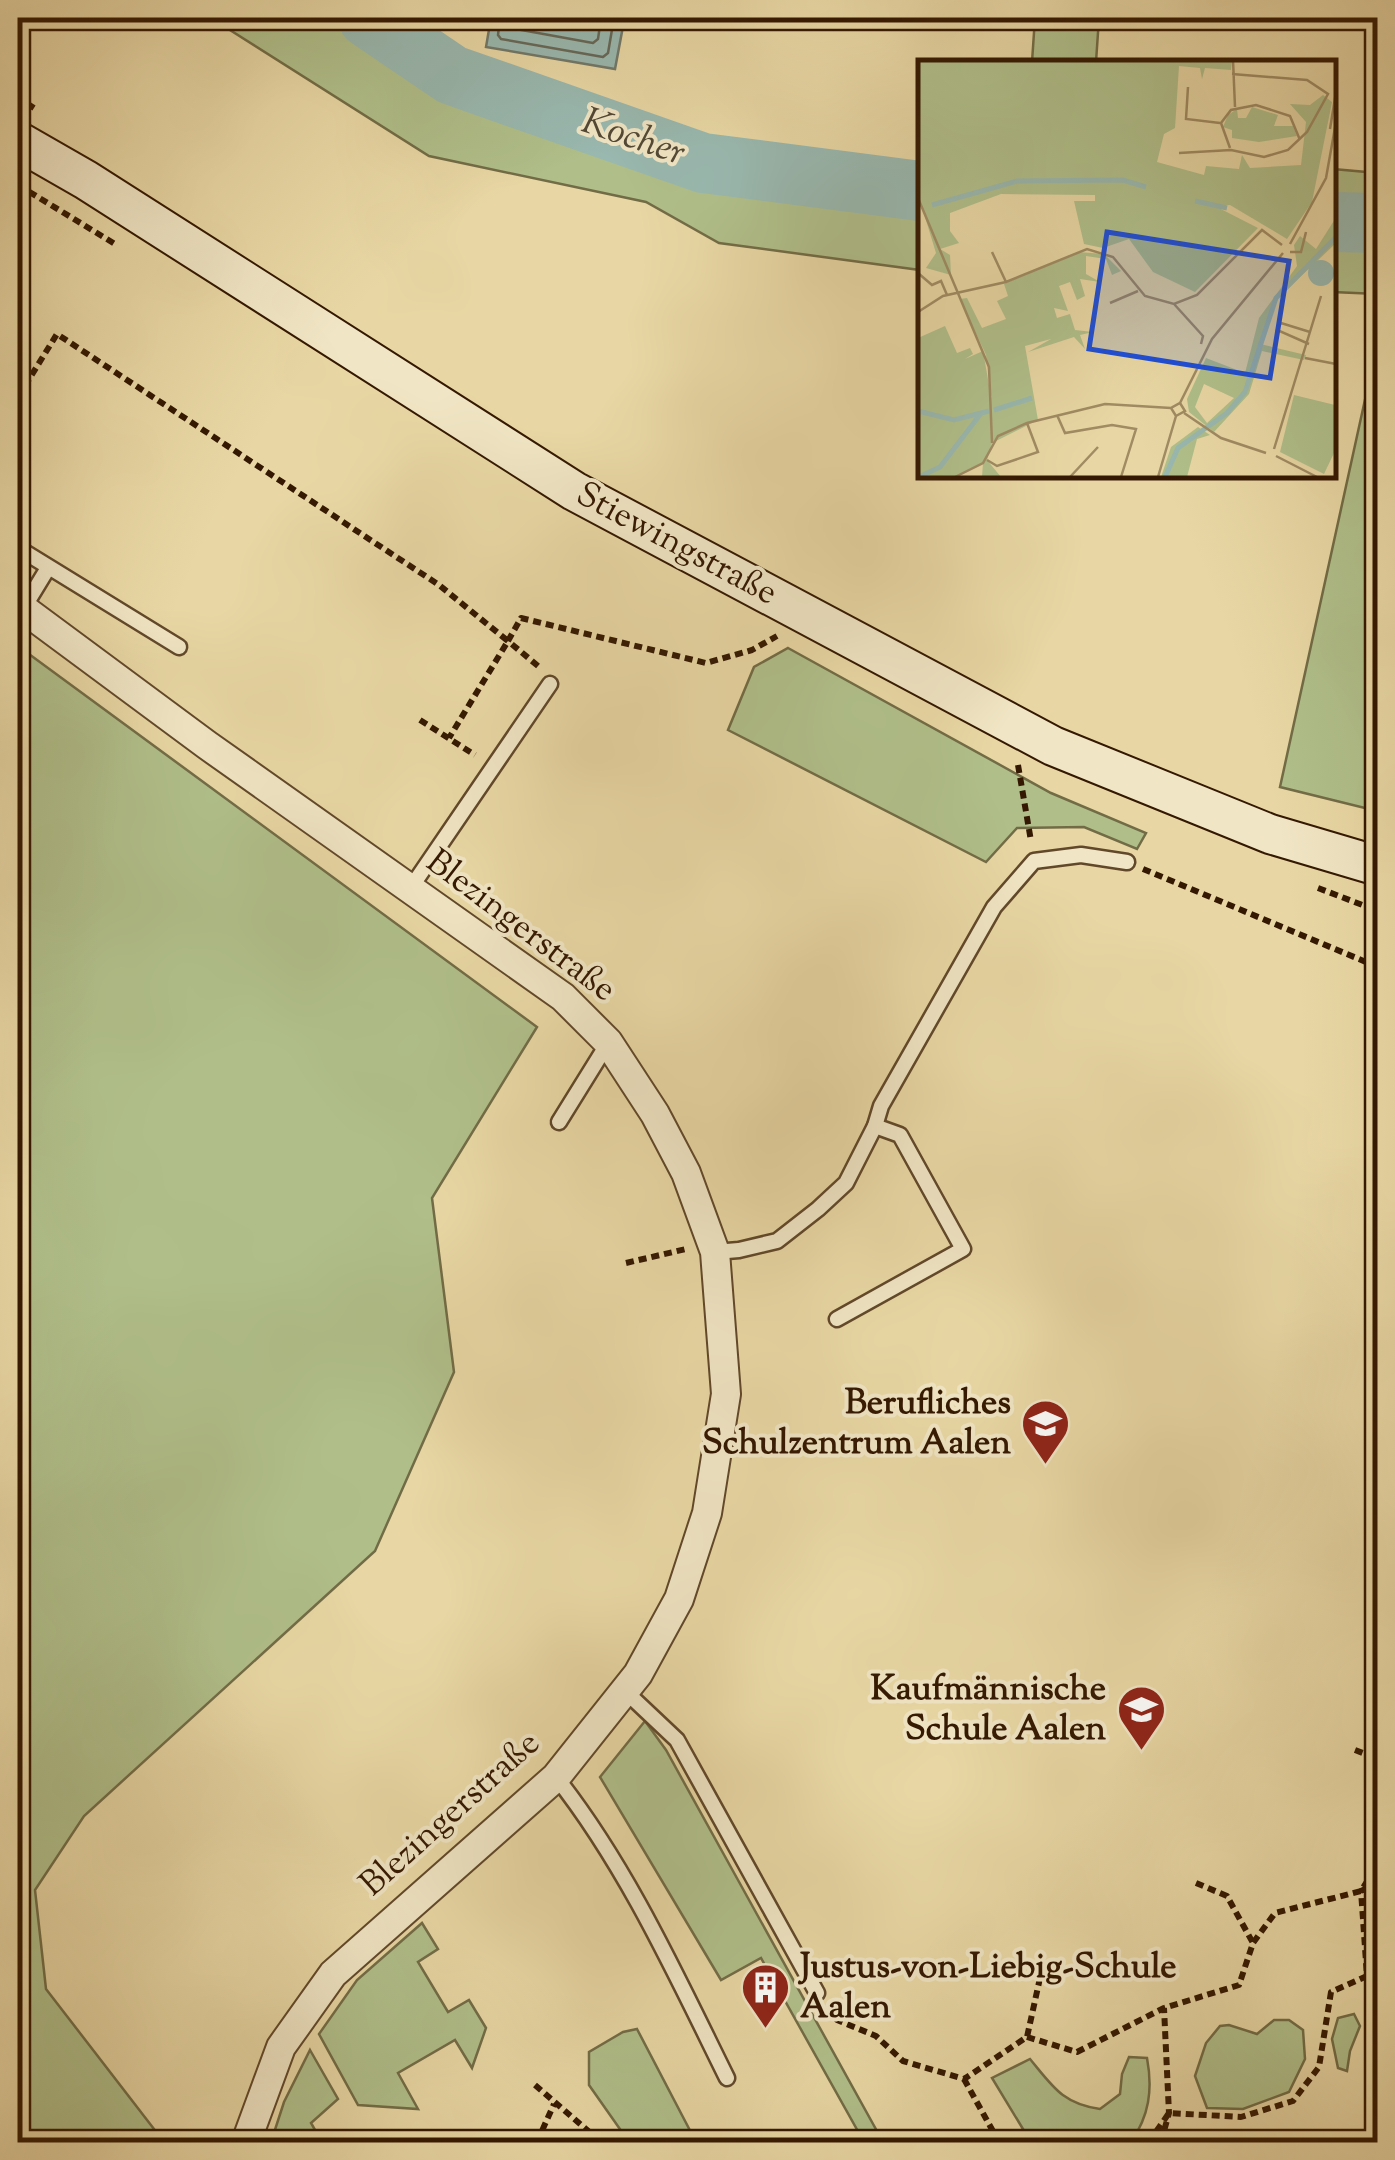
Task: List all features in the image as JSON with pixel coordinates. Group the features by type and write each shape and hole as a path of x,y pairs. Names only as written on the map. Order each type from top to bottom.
{"main road":[{"name":"Stiewingstraße","path":"26,125 86,180 574,492 1053,746 1270,834 1378,866"}],"street":[{"name":"Blezingerstraße","path":"20,607 563,997 608,1042 655,1114 686,1174 713,1247 726,1394 707,1513 678,1599 638,1674 556,1778 333,1974 281,2047 246,2142"}],"lane":[{"path":"18,548 180,647"},
{"path":"20,607 48,568"},
{"path":"410,890 550,684"},
{"path":"713,1247 739,1250 777,1240 846,1183 881,1106 994,907 1034,860 1080,856 1127,862"},
{"path":"559,1122 608,1042"},
{"path":"837,1319 963,1250 900,1135 875,1126"},
{"path":"624,1690 677,1740 817,1993"},
{"path":"556,1778 590,1820 727,2078"}],"path":[{"path":"18,98 26,125"},
{"path":"18,397 57,334 439,584 541,669 550,684"},
{"path":"449,738 520,618 706,663 752,650 785,632"},
{"path":"420,720 493,767"},
{"path":"1018,764 1034,860"},
{"path":"1127,862 1378,967"},
{"path":"626,1264 713,1247"},
{"path":"1355,1750 1378,1759"},
{"path":"1378,1864 1360,1891 1368,1976 1378,2008"},
{"path":"1196,1883 1226,1896 1253,1943"},
{"path":"1028,2036 1077,2052 1164,2008 1239,1985 1253,1943 1274,1913 1378,1884"},
{"path":"1169,2113 1241,2117 1293,2100 1319,2067 1331,1992 1368,1976 1378,1978"},
{"path":"964,2080 1028,2036 1040,1978"},
{"path":"817,1993 837,2020 876,2036 903,2062 964,2080 999,2142"},
{"path":"1161,2142 1169,2113 1164,2008"},
{"path":"535,2084 600,2142"},
{"path":"537,2142 554,2104"},
{"path":"1149,2142 1169,2113"}],"green space":[{"path":"211,18 407,18 472,63 712,148 918,175 918,270 719,243 646,202 429,156"},
{"path":"1035,18 1099,18 1096,60 1032,60"},
{"path":"1335,169 1377,173 1377,294 1335,292"},
{"path":"1377,345 1378,811 1280,787"},
{"path":"18,646 537,1027 432,1198 454,1372 375,1551 84,1816 35,1890 46,1989 164,2142 18,2142"},
{"path":"788,648 1051,793 1146,833 1137,849 1084,827 1017,828 986,862 728,730 754,667"},
{"path":"645,1721 666,1750 883,2142 864,2142 761,1958 721,1980 600,1777"},
{"path":"422,1923 438,1949 418,1962 448,2012 469,2000 486,2028 472,2068 455,2040 398,2073 418,2109 358,2105 319,2034 357,1980"},
{"path":"1354,2014 1360,2026 1347,2071 1338,2068 1332,2039 1338,2018"},
{"path":"1274,2020 1289,2020 1303,2030 1305,2059 1289,2092 1243,2109 1207,2108 1195,2076 1206,2043 1220,2026 1257,2034"},
{"path":"637,2029 696,2142 629,2142 589,2085 589,2052 623,2032"},
{"path":"310,2050 338,2099 311,2123 322,2142 271,2142 284,2102"},
{"path":"1129,2057 1147,2058 1150,2081 1146,2112 1131,2142 1039,2142 1026,2134 992,2078 1030,2059 1052,2086 1068,2098 1100,2109 1120,2094"}],"water":[{"path":"491,18 624,21 615,69 486,47"}],"waterway":[{"name":"Kocher","path":"368,18 452,75 703,163 918,191"},
{"name":"Kocher","path":"1335,222 1378,223"}],"place":[{"name":"Berufliches Schulzentrum Aalen","path":"1046,1466"},
{"name":"Kaufmännische Schule Aalen","path":"1141,1752"},
{"name":"Justus-von-Liebig-Schule Aalen","path":"765,2030"}]}
